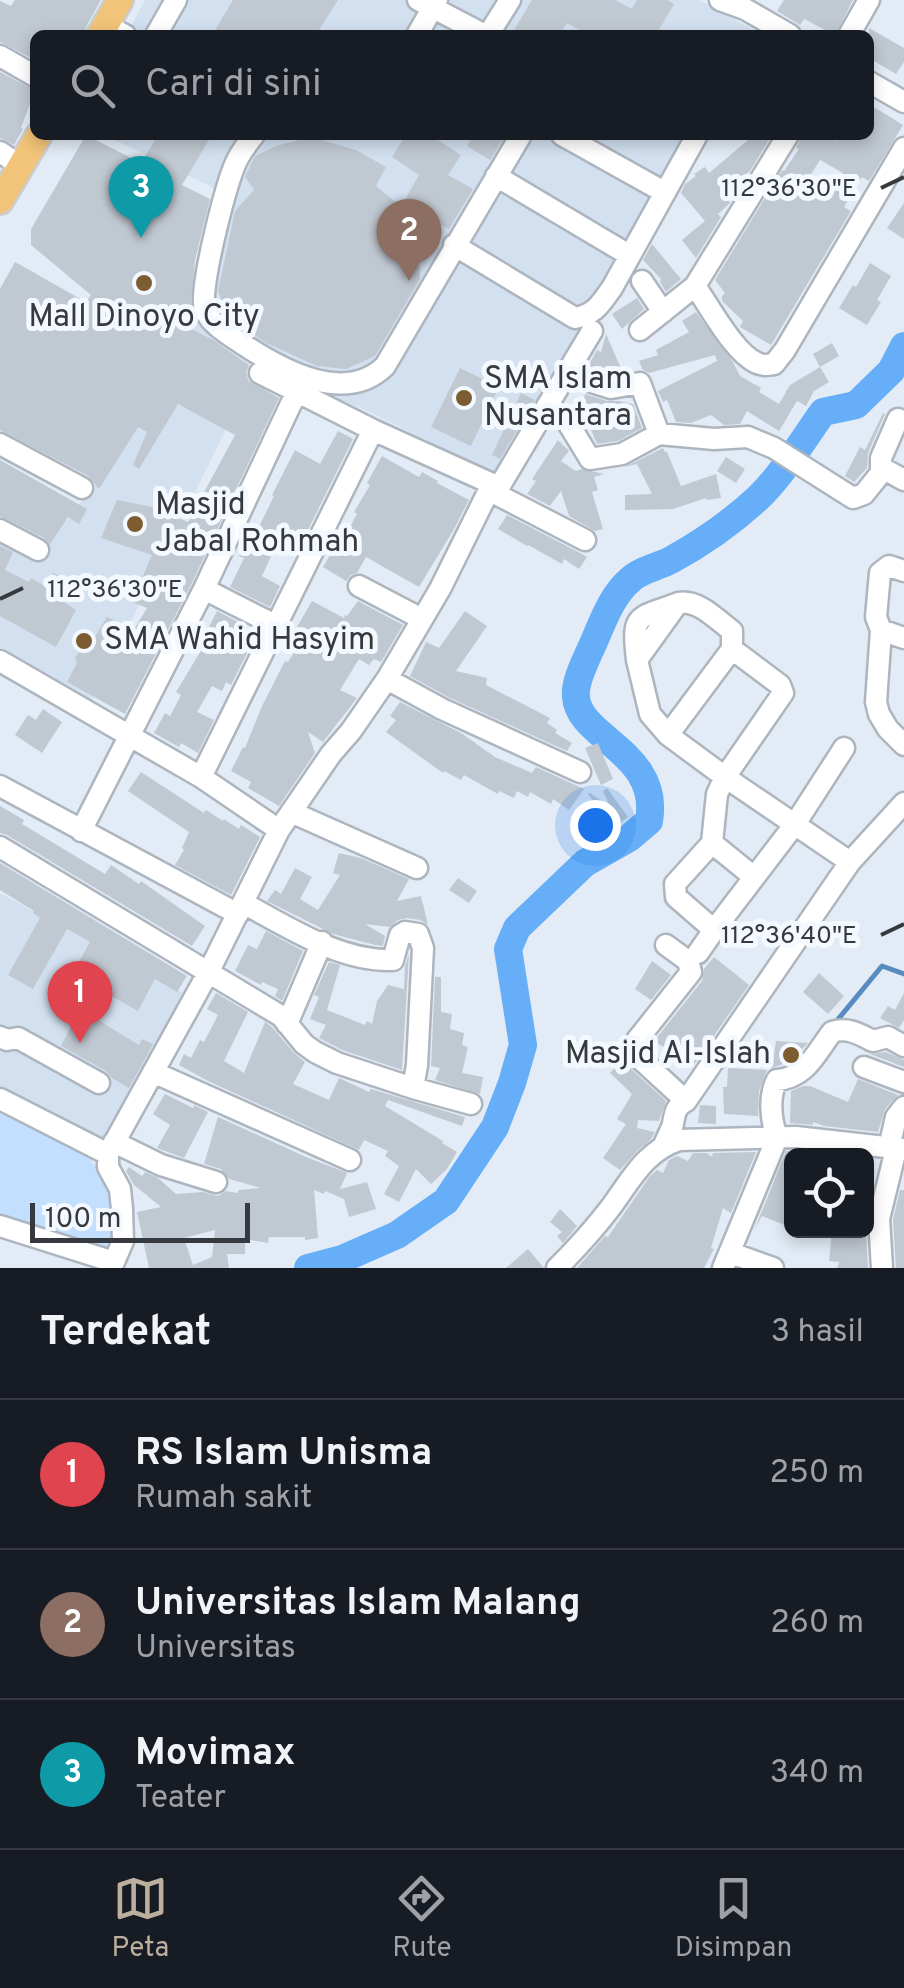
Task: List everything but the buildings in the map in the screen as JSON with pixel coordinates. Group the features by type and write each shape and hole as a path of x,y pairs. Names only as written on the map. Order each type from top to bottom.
{"main road":[{"path":"111,30 120,0"},
{"path":"0,201 10,159 33,140"}],"street":[{"path":"159,30 176,0"},
{"path":"482,0 506,6 490,30"},
{"path":"720,0 780,30"},
{"path":"852,30 869,0"},
{"path":"419,30 429,3 478,30"},
{"path":"0,56 30,73"},
{"path":"874,85 904,102"},
{"path":"251,140 234,166 203,302 210,319 230,336 288,372 324,382 368,378 385,366 517,140"},
{"path":"571,140 664,192"},
{"path":"454,245 575,318 588,315 612,288 664,192 687,140"},
{"path":"640,330 695,286 785,140"},
{"path":"695,286 734,342 750,358 774,364 904,148"},
{"path":"496,176 629,255"},
{"path":"642,281 663,312"},
{"path":"0,1226 114,1262 123,1241 123,1222 120,1189 108,1167 111,1148 208,973 279,830 387,678 495,485 592,331"},
{"path":"260,373 495,485"},
{"path":"567,374 611,388 640,383 659,434"},
{"path":"81,831 204,589 297,391"},
{"path":"547,406 565,418 590,459 622,454 659,434 748,438 774,448 856,499 881,471 881,458 898,419"},
{"path":"201,777 373,430"},
{"path":"0,444 82,488"},
{"path":"881,471 886,469 904,480"},
{"path":"495,485 496,494 585,540"},
{"path":"0,530 38,550"},
{"path":"904,571 889,566 880,572 876,617 882,630 876,702 888,730 904,745"},
{"path":"359,586 422,620"},
{"path":"204,589 276,626"},
{"path":"668,735 732,649 732,631 686,601 678,603 637,660 650,714 668,735 850,862"},
{"path":"882,630 904,638"},
{"path":"714,930 676,897 675,884 712,843 716,794 783,692 780,685 732,649"},
{"path":"0,661 201,777 279,830"},
{"path":"387,678 442,709 580,772"},
{"path":"698,953 795,824 844,748"},
{"path":"0,786 81,831 240,909 358,956 393,960 400,935 418,934 423,948 413,1088"},
{"path":"664,1145 680,1104 850,862 904,803"},
{"path":"291,812 417,868"},
{"path":"712,843 754,877"},
{"path":"0,846 280,1016 315,1052 413,1088 471,1104"},
{"path":"287,1024 322,942"},
{"path":"666,945 688,961 691,972 637,1040 636,1055 686,1100"},
{"path":"773,1268 727,1260 776,1138 772,1089 778,1080 800,1074 832,1032 858,1032 873,1041 888,1037 904,1046"},
{"path":"0,1037 18,1038 99,1082"},
{"path":"864,1067 904,1082"},
{"path":"153,1072 350,1160"},
{"path":"0,1098 111,1148 216,1182"},
{"path":"882,1268 879,1219 896,1148 896,1117 904,1108"},
{"path":"557,1268 610,1209 648,1158 664,1145 679,1140 796,1138 896,1148"}],"shaded area":[{"path":"145,0 699,0 754,30 129,30"},
{"path":"115,140 698,140 500,477 372,413 259,365 184,325 224,193"},
{"path":"15,262 37,274 32,281 152,391 226,429 92,700 0,647 0,487 67,520 115,459 0,289"},
{"path":"0,893 187,995 104,1143 0,1087"},
{"path":"0,1103 97,1154 91,1161 117,1188 120,1240 111,1259 0,1223"}],"waterway":[{"path":"308,1268 342,1259 397,1235 446,1201 495,1127 523,1045 508,949 517,928 585,863 629,838 649,821 649,798 643,778 580,712 576,697 581,671 617,594 634,577 694,547 748,507 776,479 823,412 856,405 891,371 904,346"},
{"path":"835,1023 882,966 904,974"}],"place":[{"name":"Movimax","path":"141,238"},
{"name":"Universitas Islam Malang","path":"409,281"},
{"name":"Mall Dinoyo City","path":"144,283"},
{"name":"SMA Islam Nusantara","path":"464,398"},
{"name":"Masjid Jabal Rohmah","path":"135,524"},
{"name":"SMA Wahid Hasyim","path":"84,641"},
{"name":"RS Islam Unisma","path":"80,1043"},
{"name":"Masjid Al-Islah","path":"791,1055"}]}
